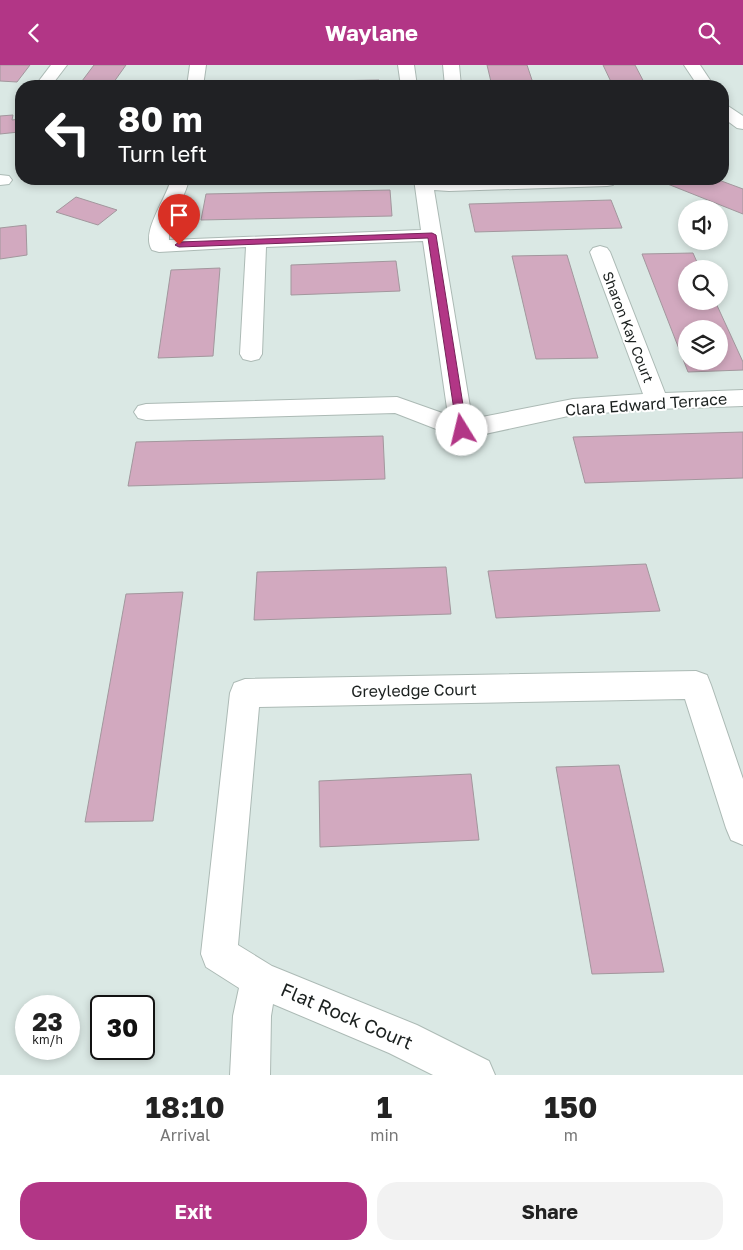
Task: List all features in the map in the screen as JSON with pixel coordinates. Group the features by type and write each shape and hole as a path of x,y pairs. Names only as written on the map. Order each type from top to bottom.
{"street":[{"path":"48,80 59,65"},
{"path":"196,80 198,65"},
{"path":"406,65 408,80"},
{"path":"451,65 452,80"},
{"path":"692,65 702,80"},
{"path":"729,114 743,124"},
{"path":"179,185 158,229 160,246 432,235"},
{"path":"424,185 462,430"},
{"path":"443,185 481,185"},
{"path":"250,354 256,241"},
{"name":"Sharon Kay Court","path":"600,253 656,401"},
{"name":"Clara Edward Terrace","path":"462,430 558,409 656,401 743,398"},
{"path":"146,412 398,405 462,430"},
{"name":"Greyledge Court","path":"219,954 245,693 696,685 743,828"},
{"name":"Flat Rock Court","path":"219,954 259,979 403,1039 475,1075"},
{"path":"250,1075 252,1017 259,979"}],"building":[{"path":"0,65 30,65 19,80 15,80 15,82 0,81"},
{"path":"94,65 126,65 115,80 83,80"},
{"path":"487,65 527,65 532,80 491,80"},
{"path":"603,65 635,65 643,80 610,80"},
{"path":"13,115 12,120 15,120 15,132 0,134 0,116"},
{"path":"729,184 743,189 743,214 728,208 728,200 708,200 670,185"},
{"path":"390,190 392,216 201,220 206,194"},
{"path":"76,197 117,210 98,225 56,212"},
{"path":"611,200 622,228 475,232 469,204"},
{"path":"26,225 27,255 0,259 0,228"},
{"path":"693,253 696,260 678,260 678,310 719,310 724,320 678,320 678,346 642,254"},
{"path":"567,255 598,358 536,359 512,256"},
{"path":"396,261 400,291 291,295 291,265"},
{"path":"220,268 213,356 158,358 171,270"},
{"path":"728,329 743,362 743,370 688,372 687,370 728,370"},
{"path":"743,432 743,478 585,483 573,437"},
{"path":"383,436 385,479 128,486 136,442"},
{"path":"646,564 660,611 496,618 488,571"},
{"path":"446,567 451,614 254,620 257,572"},
{"path":"183,592 153,821 85,822 126,594"},
{"path":"619,765 664,972 592,974 556,767"},
{"path":"471,774 479,840 320,847 319,781"}],"route":[{"path":"179,245 432,235 462,430"}]}
